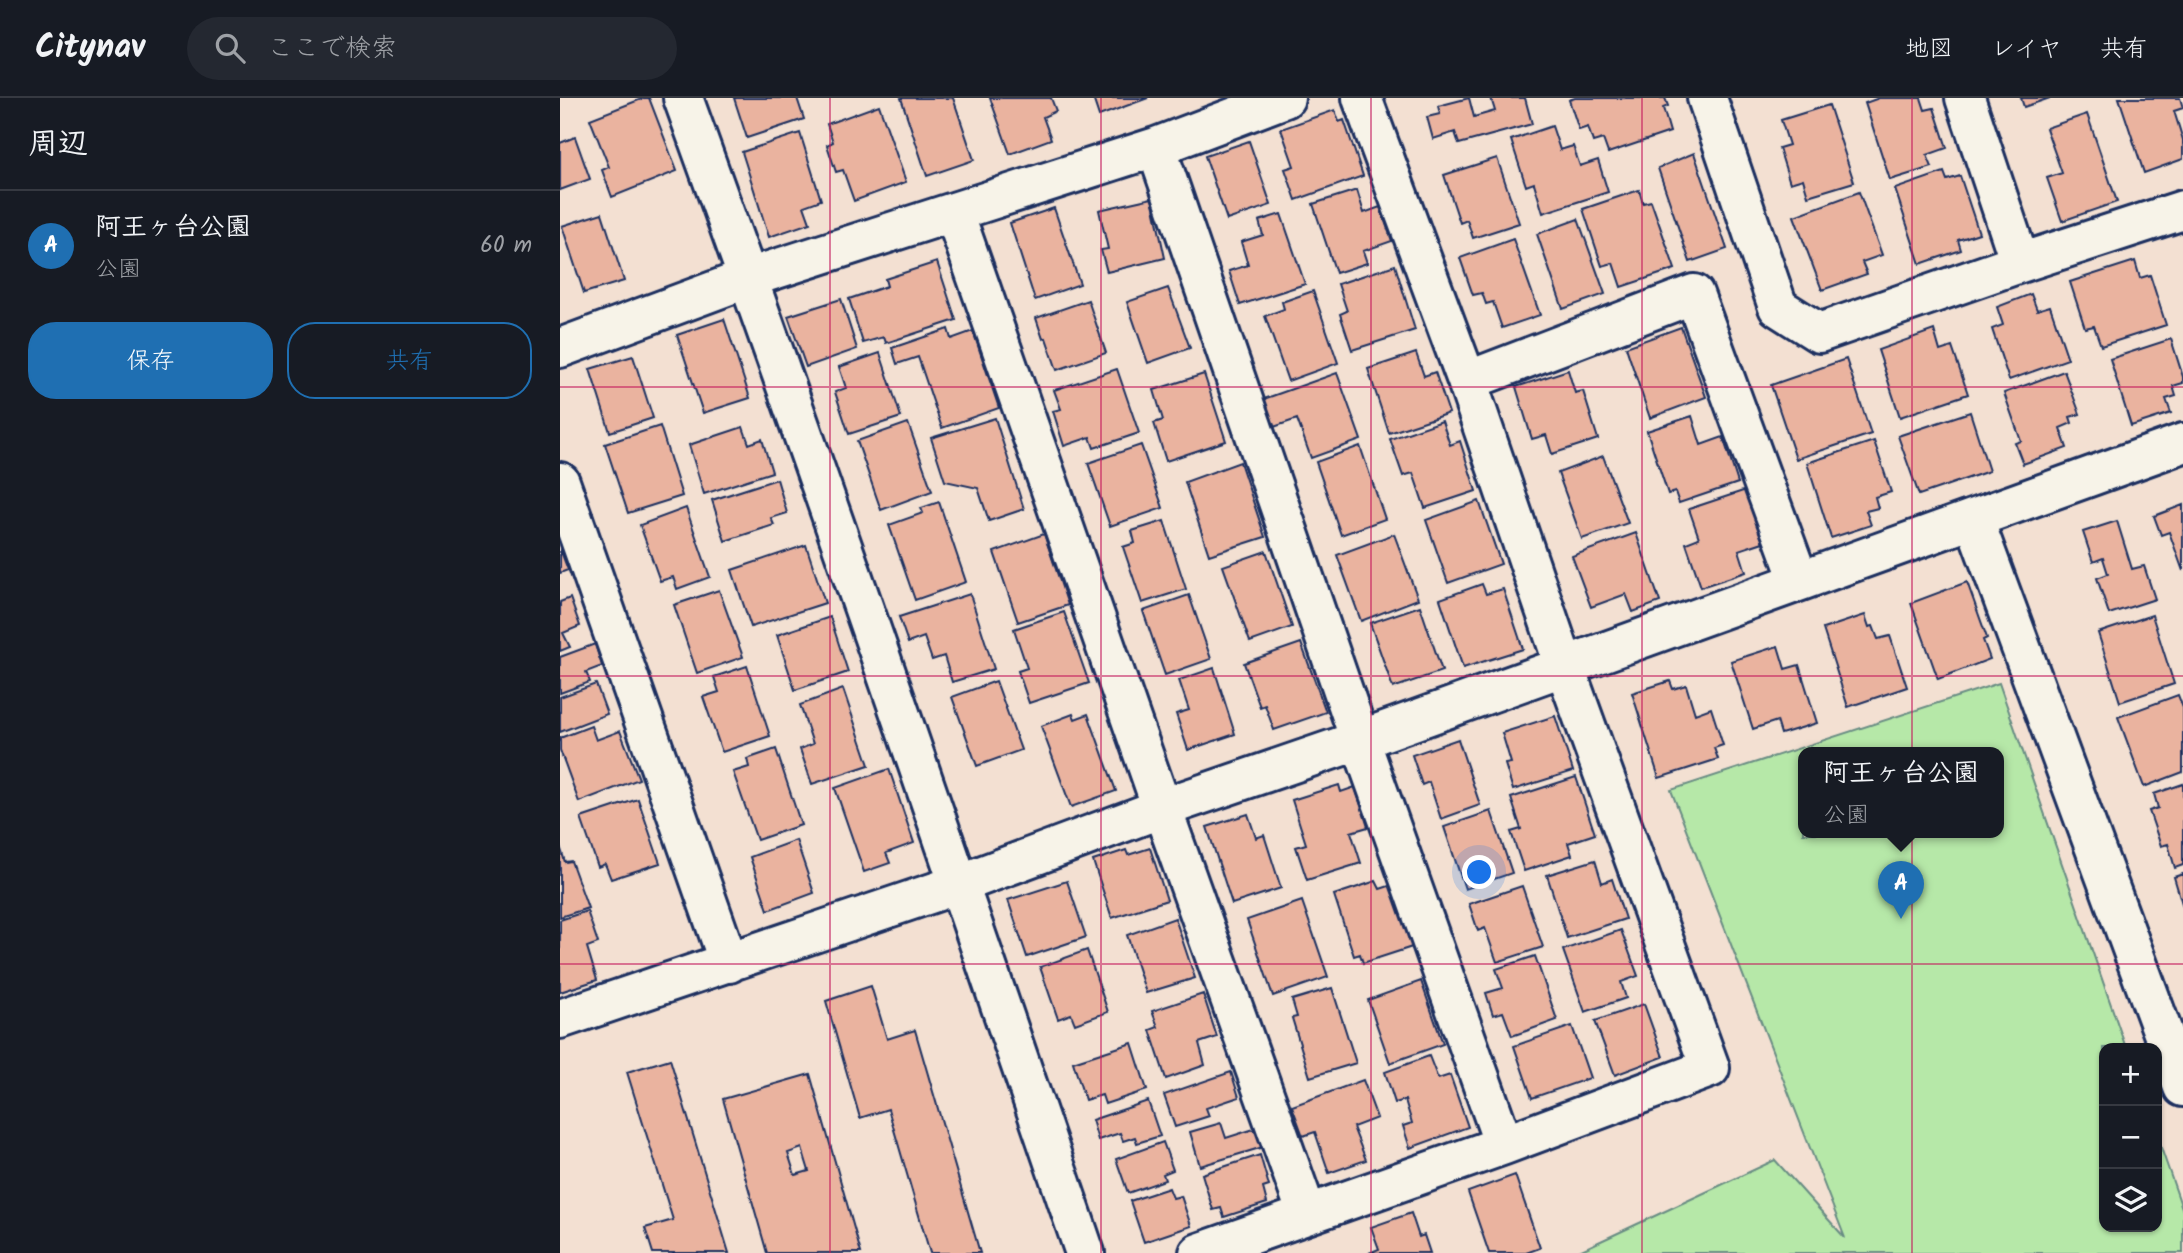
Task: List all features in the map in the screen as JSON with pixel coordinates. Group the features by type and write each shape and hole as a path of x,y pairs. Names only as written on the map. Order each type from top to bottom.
{"street":[{"path":"684,98 1085,1253"},
{"path":"560,348 748,278 1156,148 1285,98"},
{"path":"1199,1253 1504,1145 1710,1068 1564,665 1466,381 1362,98"},
{"path":"1707,98 1778,307 1819,333 2183,210"},
{"path":"1965,98 2020,263"},
{"path":"1156,148 1360,740 1504,1145"},
{"path":"954,212 1307,1214"},
{"path":"1466,381 1694,293 1799,580"},
{"path":"560,1019 959,884 1162,808 1360,740 2183,443"},
{"path":"560,482 729,963"},
{"path":"1974,520 2183,1087"}],"green space":[{"path":"1999,683 2124,1043 2099,1043 2099,1232 2162,1232 2162,1150 2183,1211 2183,1253 1575,1253 1775,1160 1845,1238 1671,790 1798,749 1798,838 2004,838 2004,747 1803,747"}],"building":[{"path":"649,98 677,171 612,197 602,170 609,167 590,119"},
{"path":"734,98 797,98 804,119 747,138"},
{"path":"901,98 953,98 974,160 927,176"},
{"path":"990,98 1051,98 1056,111 1043,117 1051,139 1010,154"},
{"path":"1093,98 1148,98 1099,116"},
{"path":"1469,98 1474,117 1495,111 1491,98 1525,98 1532,124 1459,144 1455,132 1433,139 1427,117 1440,114 1438,106"},
{"path":"1665,98 1668,106 1663,108 1670,132 1608,153 1603,139 1593,142 1588,127 1579,130 1569,100"},
{"path":"1879,98 1921,98 1925,110 1934,108 1947,148 1927,155 1932,167 1890,180 1865,103"},
{"path":"2021,98 2050,98 2024,107"},
{"path":"2119,98 2180,98 2183,108 2174,111 2183,140 2183,159 2144,173"},
{"path":"879,105 906,182 854,201 843,170 836,172 827,145 833,142 827,124"},
{"path":"1829,105 1854,182 1808,196 1803,179 1790,183 1779,148 1789,145 1781,120"},
{"path":"1335,110 1339,122 1344,120 1363,176 1296,200 1285,169 1294,166 1281,129"},
{"path":"2087,114 2117,202 2062,221 2047,178 2062,173 2046,128"},
{"path":"1552,126 1560,150 1573,146 1580,166 1598,160 1608,192 1543,213 1534,183 1526,186 1511,140"},
{"path":"800,133 821,200 804,206 810,223 769,237 742,152"},
{"path":"575,137 590,179 560,190 560,143"},
{"path":"1249,141 1271,205 1227,220 1205,156"},
{"path":"1694,153 1727,249 1690,262 1658,168"},
{"path":"1497,158 1519,223 1473,238 1467,220 1460,223 1444,175"},
{"path":"1944,172 1947,180 1960,176 1979,233 1958,240 1961,250 1920,264 1895,189"},
{"path":"1357,190 1364,213 1380,207 1392,241 1363,251 1367,263 1336,273 1313,204"},
{"path":"1639,190 1643,203 1651,201 1675,269 1621,287 1613,263 1602,266 1583,209"},
{"path":"1859,192 1882,255 1862,262 1867,274 1822,290 1794,216"},
{"path":"1152,198 1165,258 1107,272 1101,250 1108,249 1099,210"},
{"path":"1054,208 1080,284 1035,300 1010,223"},
{"path":"602,213 624,281 584,293 562,226"},
{"path":"1281,214 1305,284 1240,305 1229,271 1248,265 1241,242 1263,235 1259,221"},
{"path":"1578,219 1605,294 1563,309 1537,234"},
{"path":"1513,239 1540,315 1502,328 1493,302 1486,304 1482,293 1473,295 1460,258"},
{"path":"2135,261 2140,278 2150,275 2166,325 2101,346 2094,326 2085,328 2070,282"},
{"path":"937,262 956,320 886,343 884,337 863,343 849,299 887,286 885,279"},
{"path":"1395,265 1415,330 1352,350 1340,314 1347,311 1338,284"},
{"path":"1168,288 1190,348 1148,363 1127,302"},
{"path":"1313,291 1338,363 1288,381 1265,316 1284,309 1282,302"},
{"path":"2031,294 2037,310 2050,306 2068,359 2009,380 1992,329 2003,325 1997,307"},
{"path":"841,299 857,349 806,367 788,316"},
{"path":"1088,300 1106,353 1057,370 1036,318"},
{"path":"724,319 750,398 703,413 677,335"},
{"path":"1681,327 1706,397 1650,418 1626,347"},
{"path":"948,329 951,339 973,331 999,408 942,428 918,357 897,364 892,348"},
{"path":"1934,330 1940,351 1952,347 1968,394 1900,417 1878,350"},
{"path":"2171,339 2183,383 2173,386 2176,396 2166,399 2171,413 2131,426 2110,359"},
{"path":"880,353 901,417 849,434 835,392 846,388 839,367"},
{"path":"1416,353 1424,376 1435,372 1449,413 1389,433 1368,369"},
{"path":"633,356 653,418 610,432 590,369"},
{"path":"1846,359 1871,434 1796,459 1771,385"},
{"path":"1117,369 1139,433 1094,448 1090,437 1064,446 1053,411 1061,409 1054,390"},
{"path":"1568,370 1575,393 1583,391 1598,439 1552,454 1546,435 1532,439 1516,387"},
{"path":"2064,371 2080,414 2070,417 2072,423 2060,428 2067,448 2023,464 2015,443 2021,441 2004,393"},
{"path":"1337,373 1361,440 1311,458 1297,419 1271,428 1261,400"},
{"path":"1204,374 1226,441 1166,461 1154,423 1163,420 1154,390"},
{"path":"1970,412 1989,471 1919,495 1898,436"},
{"path":"1692,416 1701,445 1723,437 1738,483 1679,503 1675,492 1668,494 1647,431"},
{"path":"995,418 1024,509 989,521 978,488 945,481 931,438"},
{"path":"1442,421 1450,445 1460,441 1476,491 1425,508 1413,473 1403,476 1390,439"},
{"path":"908,423 932,491 881,510 857,441"},
{"path":"660,426 682,496 628,513 605,444"},
{"path":"743,427 749,444 762,439 772,472 704,494 689,445"},
{"path":"1874,441 1891,492 1875,497 1878,508 1866,511 1871,525 1831,538 1807,463"},
{"path":"1141,445 1163,508 1110,526 1088,463"},
{"path":"1360,446 1385,519 1341,535 1316,462"},
{"path":"1603,456 1628,523 1582,539 1558,473"},
{"path":"1240,462 1265,537 1209,555 1185,482"},
{"path":"777,479 787,513 771,518 774,525 725,541 712,500"},
{"path":"1746,490 1763,542 1739,550 1746,572 1701,587 1686,543 1699,538 1689,509"},
{"path":"1479,501 1501,564 1448,583 1426,520"},
{"path":"939,502 966,582 915,600 889,525 923,513 921,508"},
{"path":"2183,505 2183,571 2169,532 2161,535 2154,516"},
{"path":"686,508 710,577 677,589 673,577 660,581 640,525"},
{"path":"1164,521 1186,589 1142,603 1123,547 1135,543 1132,531"},
{"path":"2117,521 2132,569 2144,566 2155,599 2109,614 2097,578 2108,574 2103,558 2093,562 2083,532"},
{"path":"1636,533 1660,602 1633,612 1626,594 1591,607 1572,556"},
{"path":"1044,534 1068,605 1018,622 994,552"},
{"path":"1394,534 1418,599 1361,621 1337,555"},
{"path":"806,545 825,603 751,627 732,570"},
{"path":"560,549 568,570 560,573"},
{"path":"1266,551 1292,627 1250,642 1223,566"},
{"path":"1967,582 1987,638 1983,640 1990,659 1938,679 1911,603"},
{"path":"1482,584 1486,594 1503,589 1523,649 1463,668 1440,599"},
{"path":"719,590 743,657 697,673 674,605"},
{"path":"970,594 994,669 952,682 944,656 932,660 924,637 908,643 899,617"},
{"path":"1189,595 1211,659 1165,675 1143,611"},
{"path":"570,598 580,626 563,633 570,647 560,651 560,602"},
{"path":"1420,606 1442,671 1393,688 1370,623"},
{"path":"1064,612 1089,683 1029,703 1018,671 1027,668 1014,629"},
{"path":"1865,615 1869,627 1873,626 1878,639 1890,636 1907,687 1848,707 1823,629"},
{"path":"2152,615 2174,684 2120,702 2098,633"},
{"path":"830,617 848,672 795,690 777,635"},
{"path":"1301,643 1326,712 1274,730 1265,705 1260,707 1244,663"},
{"path":"595,644 602,666 586,672 590,682 560,693 560,657"},
{"path":"1778,646 1785,669 1799,665 1817,723 1781,734 1777,721 1753,729 1731,661"},
{"path":"747,666 770,736 722,752 703,697 719,692 714,677"},
{"path":"1214,668 1235,734 1188,750 1176,714 1189,710 1179,680"},
{"path":"996,681 1021,750 977,766 952,697"},
{"path":"1670,681 1673,689 1686,685 1695,714 1711,708 1723,745 1714,748 1718,759 1659,778 1632,693"},
{"path":"596,684 607,714 560,732 560,697"},
{"path":"843,689 869,765 812,784 800,749 813,744 800,705"},
{"path":"2178,695 2183,708 2183,772 2144,787 2118,717"},
{"path":"1073,714 1075,719 1088,714 1116,791 1071,807 1041,726"},
{"path":"1555,716 1573,771 1513,790 1505,764 1511,763 1502,733"},
{"path":"591,726 596,740 620,731 639,779 579,802 560,750 560,738"},
{"path":"1458,739 1480,805 1441,819 1429,782 1422,785 1412,755"},
{"path":"776,749 801,825 757,840 733,772 749,767 747,759"},
{"path":"889,769 914,843 886,853 890,863 864,872 835,788"},
{"path":"1576,777 1595,834 1568,843 1572,855 1524,871 1511,832 1521,829 1511,798"},
{"path":"2183,784 2183,865 2175,868 2168,844 2161,846 2149,811 2158,808 2154,794"},
{"path":"1339,785 1341,792 1355,787 1368,827 1351,832 1361,863 1307,880 1296,847 1306,844 1292,800"},
{"path":"638,799 660,863 611,879 605,864 598,867 581,818"},
{"path":"1491,811 1512,873 1465,889 1444,827"},
{"path":"1248,814 1256,838 1264,835 1281,888 1232,904 1207,827"},
{"path":"796,840 814,893 768,910 750,857"},
{"path":"560,846 565,862 571,861 588,908 560,917"},
{"path":"1150,848 1167,900 1112,918 1093,861 1126,850 1128,855"},
{"path":"1595,860 1602,883 1612,879 1625,919 1567,938 1547,875"},
{"path":"2183,874 2183,907 2174,877"},
{"path":"1067,881 1086,937 1027,957 1008,900"},
{"path":"1376,881 1380,889 1392,885 1412,947 1363,963 1360,954 1354,956 1334,895"},
{"path":"1522,886 1543,947 1497,962 1485,928 1478,931 1469,904"},
{"path":"1302,901 1328,977 1273,996 1247,920"},
{"path":"587,911 598,943 587,947 597,980 560,992 560,920"},
{"path":"1175,918 1195,978 1146,993 1127,935"},
{"path":"1621,930 1638,976 1621,982 1626,998 1585,1012 1563,950"},
{"path":"1087,950 1108,1012 1075,1024 1071,1014 1058,1019 1040,967"},
{"path":"1535,956 1557,1020 1512,1036 1503,1012 1493,1015 1486,993 1503,988 1496,969"},
{"path":"1421,981 1443,1044 1390,1063 1368,1000"},
{"path":"871,986 887,1039 915,1030 980,1253 930,1253 888,1109 860,1118 826,1001"},
{"path":"1332,988 1356,1063 1310,1077 1292,1018 1297,1017 1292,1000"},
{"path":"1203,994 1217,1037 1199,1043 1205,1065 1166,1079 1150,1030 1158,1027 1152,1011"},
{"path":"1644,1004 1663,1057 1615,1075 1595,1021"},
{"path":"1572,1026 1590,1078 1532,1098 1514,1046"},
{"path":"1132,1043 1147,1090 1105,1104 1102,1095 1085,1100 1073,1062"},
{"path":"1429,1056 1438,1079 1450,1075 1468,1127 1410,1148 1403,1126 1412,1123 1405,1100 1395,1103 1385,1072"},
{"path":"670,1059 729,1253 653,1253 645,1228 673,1220 627,1072"},
{"path":"1231,1072 1239,1097 1206,1108 1209,1116 1175,1127 1164,1095"},
{"path":"810,1074 861,1253 767,1253 723,1099","holes":["802,1148 809,1171 795,1175 788,1153"]},
{"path":"1363,1080 1377,1118 1353,1127 1366,1160 1329,1173 1315,1132 1303,1136 1292,1106"},
{"path":"1148,1101 1160,1136 1137,1143 1135,1137 1123,1141 1120,1133 1098,1140 1092,1120"},
{"path":"1221,1123 1226,1138 1257,1128 1263,1147 1200,1166 1190,1132"},
{"path":"1163,1142 1173,1170 1163,1174 1165,1180 1128,1193 1116,1159"},
{"path":"1260,1155 1269,1186 1263,1188 1267,1203 1224,1217 1221,1208 1213,1210 1202,1174"},
{"path":"1515,1175 1540,1248 1526,1253 1489,1253 1468,1192"},
{"path":"1169,1188 1173,1198 1181,1196 1191,1226 1144,1242 1130,1201"},
{"path":"1411,1213 1419,1237 1424,1235 1430,1253 1369,1253 1379,1249 1371,1227"}],"place":[{"name":"阿王ヶ台公園","path":"1901,919"}]}
